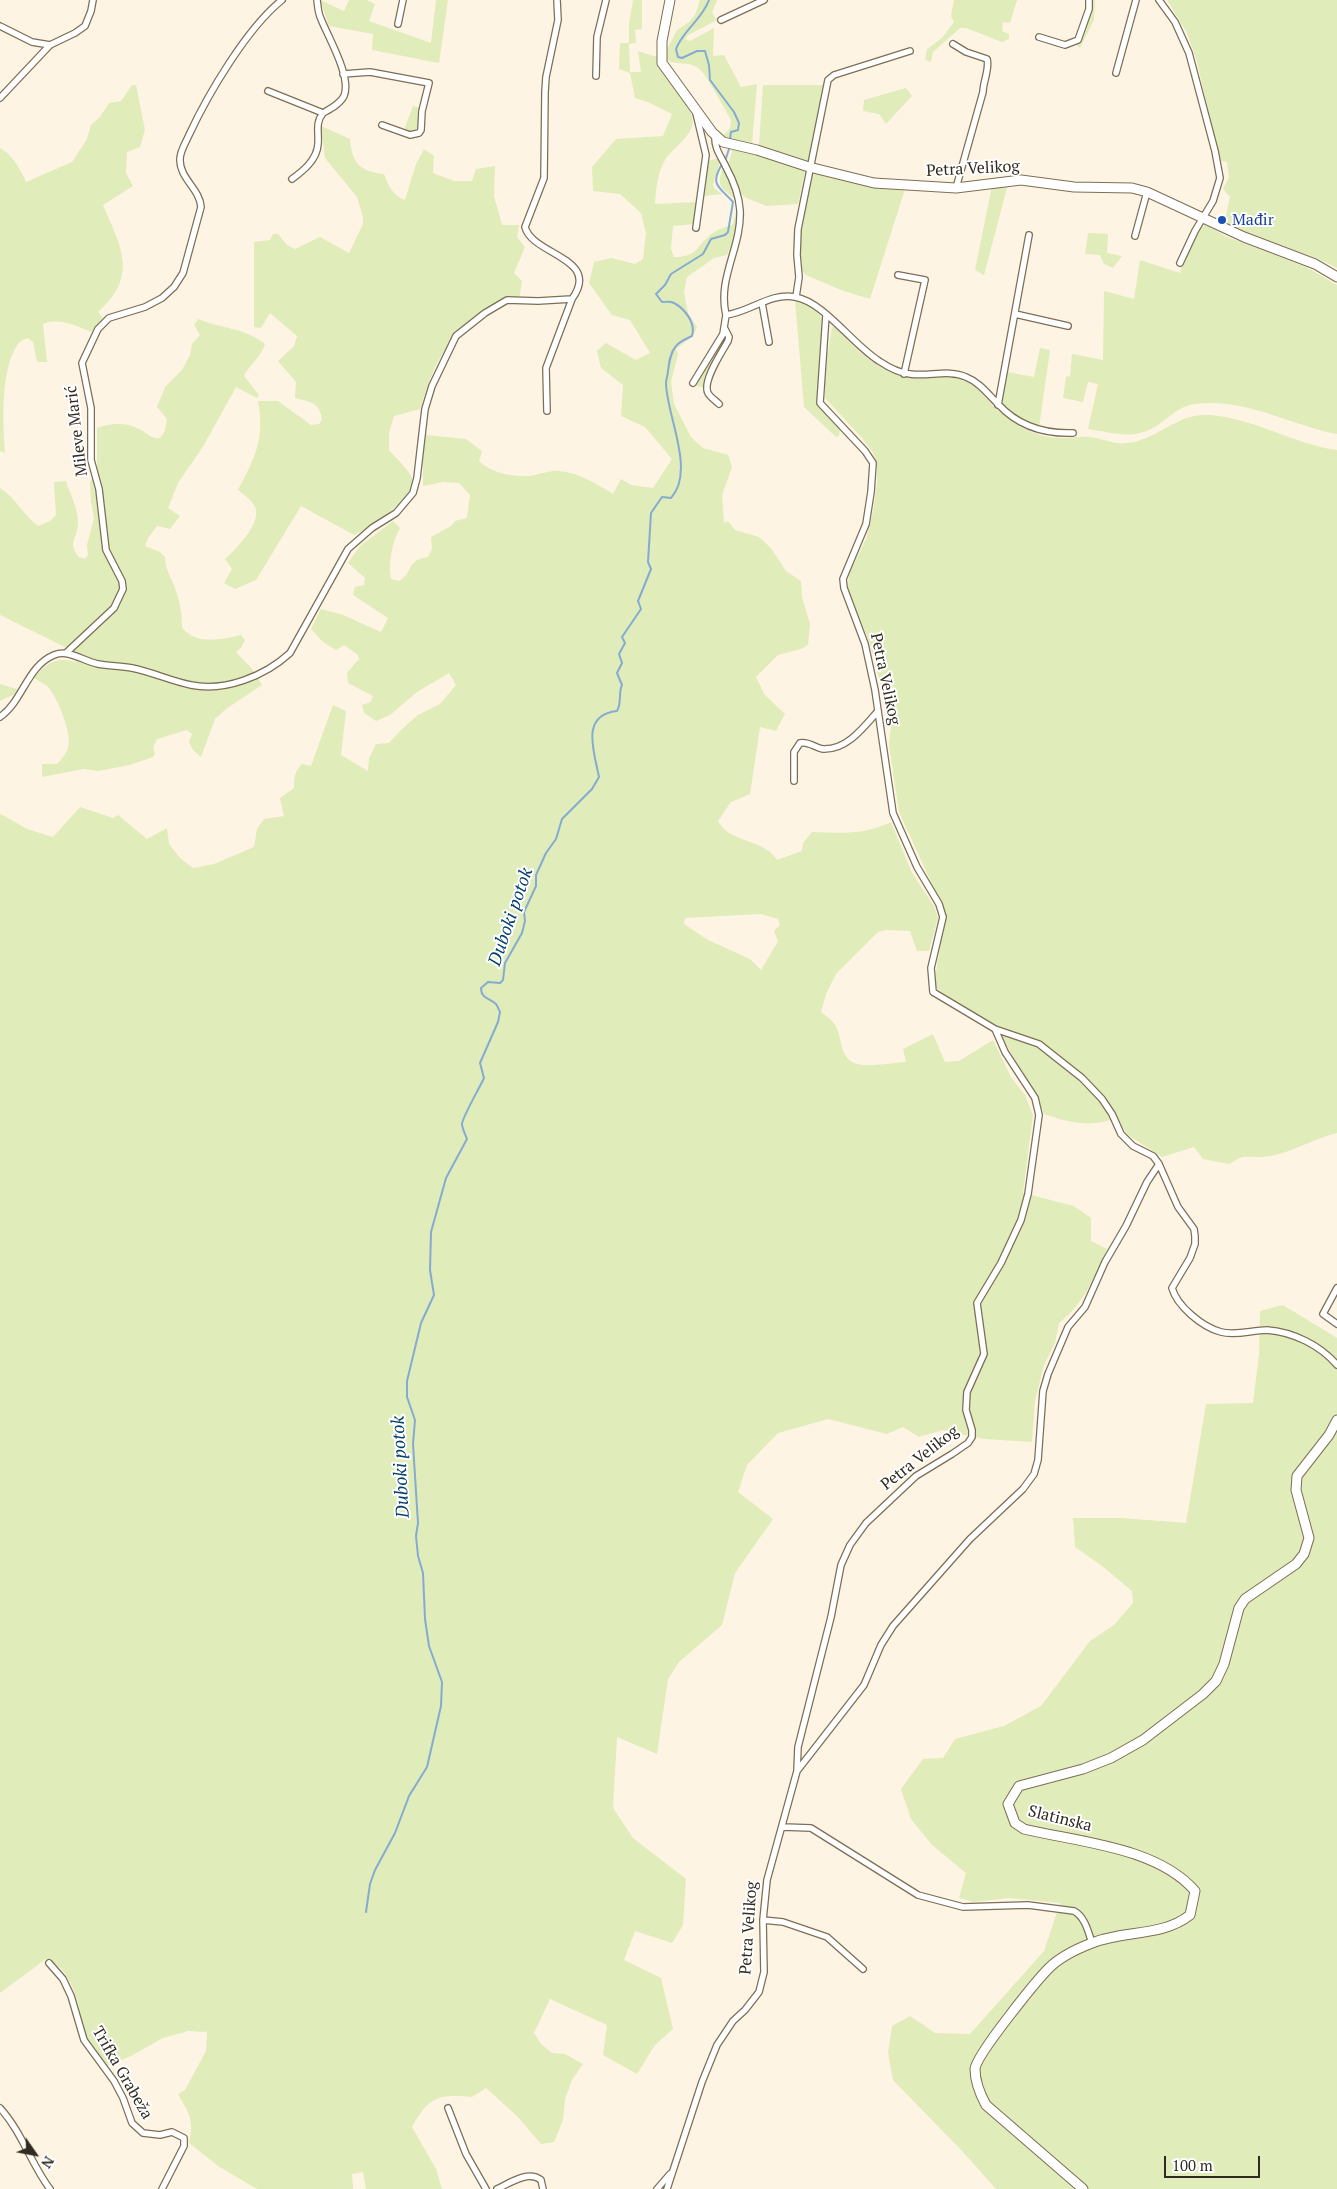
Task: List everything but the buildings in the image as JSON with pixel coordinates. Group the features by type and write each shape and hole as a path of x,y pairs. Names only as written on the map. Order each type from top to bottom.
{"street":[{"path":"0,98 50,45 76,33 85,26 93,0"},
{"name":"Mileve Marić","path":"66,653 114,608 124,589 122,581 106,550 100,489 91,460 91,408 82,363 98,329 110,318 153,304 162,298 183,273 201,207 200,199 181,167 181,153 202,108 215,86 261,21 282,0"},
{"path":"292,179 305,169 315,155 318,146 317,125 323,113 344,96 343,74 333,45 321,20 317,0"},
{"path":"398,24 403,0"},
{"path":"546,411 546,368 572,299 579,290 580,278 565,259 535,241 526,232 525,227 544,178 544,92 558,20 556,0"},
{"path":"596,76 598,37 606,0"},
{"name":"Petra Velikog","path":"670,0 662,41 662,63 715,136 730,143 809,167 874,183 956,188 1021,180 1074,187 1132,188 1147,192 1244,237 1315,264 1337,277"},
{"path":"721,20 764,0"},
{"path":"1039,37 1065,45 1078,40 1089,9 1089,0"},
{"path":"1116,73 1136,0"},
{"path":"1159,0 1175,22 1189,53 1216,158 1219,185 1180,263"},
{"path":"0,26 32,42 50,45"},
{"path":"953,44 966,52 985,58 988,64 983,80 983,92 956,188"},
{"path":"796,297 799,277 797,255 798,229 826,85 830,78 910,51"},
{"path":"343,74 378,73 429,83 419,133 410,135 382,125"},
{"path":"268,91 323,113"},
{"path":"696,228 706,155 697,110"},
{"name":"Petra Velikog","path":"715,136 716,149 736,189 740,210 736,242 724,287 725,329 729,337 708,377 707,385 708,393 719,404"},
{"path":"1135,236 1147,192"},
{"path":"998,405 1029,235"},
{"path":"898,274 924,280 904,374"},
{"path":"726,315 736,314 776,298 796,297 815,305 864,352 893,370 904,374 960,375 976,382 998,405 1018,421 1034,429 1051,433 1073,433"},
{"path":"0,718 16,703 36,667 46,658 56,654 66,653 98,664 132,668 180,682 210,686 225,685 255,675 280,662 290,653 348,549 372,528 396,513 413,492 417,478 425,408 439,369 456,336 485,313 507,300 572,299"},
{"path":"762,303 769,342"},
{"path":"1015,314 1068,326"},
{"name":"Petra Velikog","path":"826,315 820,403 865,451 873,463 866,524 843,579 848,600 866,644 893,813 917,867 940,904 943,917 931,968 933,992 994,1029 1039,1044 1082,1078 1102,1099 1112,1114 1121,1134 1133,1146 1153,1156 1159,1164 1178,1207 1194,1229 1195,1244 1190,1258 1172,1288 1180,1304 1203,1323 1221,1332 1267,1330 1294,1335 1323,1350 1337,1365"},
{"path":"693,383 720,342 725,329"},
{"path":"794,781 794,752 800,743 806,742 820,749 838,746 861,730 878,710"},
{"name":"Petra Velikog","path":"667,2189 717,2045 733,2022 759,1992 764,1972 763,1920 767,1880 783,1827 783,1818 796,1771 798,1747 831,1617 836,1582 841,1565 850,1545 866,1523 916,1476 968,1443 972,1437 972,1430 966,1410 967,1392 984,1354 977,1303 1001,1263 1021,1220 1028,1194 1039,1115 1035,1098 1005,1052 994,1029"},
{"name":"Petra Velikog","path":"796,1771 864,1685 893,1626 970,1539 1023,1489 1034,1474 1038,1460 1043,1391 1048,1374 1068,1327 1085,1307 1105,1262 1126,1226 1147,1182 1159,1164"},
{"path":"1337,1288 1323,1314 1337,1324"},
{"name":"Slatinska","path":"1083,2189 986,2105 980,2095 975,2067 986,2046 1050,1967 1092,1943 1161,1929 1181,1922 1190,1915 1195,1891 1184,1878 1161,1864 1104,1845 1024,1829 1015,1823 1008,1804 1019,1786 1083,1769 1111,1758 1143,1740 1204,1694 1216,1681 1224,1664 1239,1608 1245,1599 1296,1564 1304,1554 1309,1538 1296,1490 1297,1476 1329,1435 1337,1420"},
{"path":"783,1827 811,1828 918,1895 963,1907 1028,1905 1074,1911 1083,1920 1092,1943"},
{"path":"763,1920 783,1922 827,1937 864,1969"},
{"name":"Trifka Grabeža","path":"49,1963 63,1979 71,1996 84,2040 114,2081 132,2122 143,2132 160,2134 172,2132 184,2138 184,2146 162,2189"},
{"path":"0,2108 13,2124 40,2175 50,2189"},
{"path":"448,2108 466,2154 486,2189"},
{"path":"657,2189 672,2172"},
{"path":"497,2189 525,2177 534,2176 542,2180 543,2189"}],"green space":[{"path":"320,0 344,11 349,0 367,0 375,4 369,21 431,43 436,0 448,0 439,63 372,50 373,34 329,26"},
{"path":"633,0 642,0 642,29 635,30 636,43 629,44 630,72 641,72 638,51 657,57 663,73 684,100 692,116 693,123 691,129 665,160 656,187 655,204 698,202 694,224 673,226 671,249 674,257 682,257 692,253 712,233 733,224 736,211 738,210 735,237 727,255 714,258 687,277 684,292 688,313 697,327 693,336 676,349 678,354 671,382 674,404 691,437 703,448 728,455 732,467 722,495 724,523 728,521 735,530 759,537 771,548 786,571 801,581 802,597 810,624 808,645 801,649 778,655 756,677 764,694 785,714 776,731 760,727 750,794 731,802 718,821 730,833 764,848 777,860 802,851 803,843 812,832 843,833 862,831 891,822 912,873 934,906 938,918 929,951 917,951 910,931 886,930 878,932 836,974 826,994 821,1012 831,1019 836,1026 846,1056 855,1063 862,1065 906,1062 903,1049 933,1034 945,1062 959,1061 993,1040 1011,1077 1025,1095 1033,1115 1023,1193 1074,1206 1091,1218 1091,1241 1107,1249 1082,1298 1076,1307 1059,1323 1055,1343 1044,1365 1035,1401 1032,1442 984,1439 943,1430 919,1437 903,1427 887,1434 828,1419 778,1433 747,1465 738,1492 773,1519 735,1573 722,1625 679,1662 668,1679 657,1754 617,1737 613,1808 633,1838 686,1879 683,1925 672,1943 635,1931 624,1960 661,1978 673,2029 655,2045 637,2074 603,2055 607,2025 550,1999 534,2033 541,2044 552,2053 565,2054 583,2064 572,2080 565,2099 563,2120 554,2142 541,2144 518,2117 486,2088 472,2097 451,2096 436,2099 424,2109 412,2127 436,2169 442,2189 366,2189 363,2172 352,2174 353,2189 257,2189 218,2166 189,2143 190,2117 178,2094 185,2090 206,2051 207,2032 188,2031 163,2038 129,2057 106,2066 87,2042 75,1992 64,1972 56,1965 46,1959 0,1993 0,815 27,829 53,837 80,807 113,818 118,815 147,839 167,828 169,844 180,858 193,868 214,864 254,847 257,829 264,819 284,816 280,798 294,788 295,775 302,764 311,766 333,705 346,711 341,755 368,771 369,758 376,744 389,743 418,715 440,704 456,685 449,673 417,692 390,715 376,721 364,713 362,705 371,702 373,696 348,683 347,673 359,659 358,655 344,645 336,650 323,642 311,629 321,609 343,615 381,632 388,618 353,595 355,587 364,585 365,578 348,563 360,546 393,521 400,528 393,546 390,573 391,579 399,581 404,578 416,561 428,557 432,549 431,537 451,526 455,521 467,518 470,495 459,483 443,482 423,486 423,456 426,435 466,439 482,451 479,461 490,469 509,475 523,476 552,471 567,472 588,479 613,494 621,479 631,485 653,488 672,459 645,427 621,416 623,385 601,368 597,351 606,343 636,360 650,353 630,320 612,315 589,283 594,262 611,258 635,264 643,259 646,233 641,213 620,194 593,191 592,167 616,139 663,136 672,114 635,98 630,73 619,69 620,43 629,43 629,24","holes":["761,914 778,919 780,925 774,931 778,941 761,970 750,959 708,940 684,924 685,918"]},
{"path":"700,0 717,0 712,13 717,20 688,35 685,39 690,41 714,28 713,56 724,55 741,87 757,84 752,144 723,136 730,128 731,120 701,70 690,64 674,63 667,60 667,49 677,30 689,22 695,15"},
{"path":"954,0 1017,0 1010,23 1003,22 1002,31 1009,34 1009,39 1002,42 966,28 960,28 933,52 931,62 925,60 927,49 942,38 954,22 951,16"},
{"path":"1092,0 1095,0 1094,20 1080,48 1076,45 1084,32"},
{"path":"1167,0 1337,0 1337,268 1319,259 1230,227 1225,219 1230,197 1223,189 1229,177 1227,162 1220,161 1196,58 1186,31"},
{"path":"132,85 136,85 145,130 140,147 127,152 126,173 133,186 103,205 116,234 123,261 119,286 111,299 98,312 103,318 91,332 74,325 55,321 43,324 47,362 37,362 33,342 28,338 18,344 12,355 5,382 3,412 5,453 0,451 0,148 19,167 26,182 72,162 87,139 91,125 100,117 109,103 121,101"},
{"path":"763,85 824,85 808,161 759,145"},
{"path":"906,88 912,96 886,124 879,114 863,111 864,100"},
{"path":"413,106 421,108 418,128 411,132 404,130"},
{"path":"321,126 350,139 353,154 358,164 368,171 384,174 394,193 405,200 416,164 424,149 434,156 433,173 454,181 472,181 476,169 495,166 494,196 502,225 519,225 517,237 525,247 514,273 522,281 519,300 496,309 459,334 441,355 420,409 394,416 389,433 389,450 412,478 411,488 406,496 379,520 354,535 301,506 256,580 235,589 224,583 232,569 225,559 246,537 256,516 253,504 238,490 254,458 257,447 260,426 258,401 278,401 311,425 319,424 322,420 317,406 295,398 296,382 278,361 294,346 297,336 270,313 261,328 254,327 254,242 270,240 273,234 278,234 287,245 295,249 320,237 349,253 363,224 363,217 357,197 325,158"},
{"path":"733,148 756,153 805,171 798,204 767,206 746,198 740,193 729,162"},
{"path":"718,158 720,162 713,185 722,194 704,196 709,161"},
{"path":"723,167 737,201 720,184"},
{"path":"812,172 881,188 905,189 870,299 841,290 806,275 802,271 800,241"},
{"path":"1008,184 984,275 975,270 992,186"},
{"path":"1206,225 1225,236 1306,267 1337,285 1337,434 1249,408 1213,403 1188,405 1176,411 1155,427 1141,433 1111,433 1088,429 1098,384 1088,382 1083,402 1063,398 1066,376 1070,377 1072,354 1103,360 1104,291 1134,299 1140,260 1180,273 1193,239 1197,232"},
{"path":"1088,233 1108,234 1107,253 1122,256 1113,268 1104,264 1100,255 1085,254"},
{"path":"795,300 818,312 822,318 817,403 840,429 839,436 836,437 804,407"},
{"path":"198,319 249,334 265,344 261,353 244,376 259,395 257,398 236,387 204,445 178,483 168,508 180,516 170,529 157,526 148,538 145,546 160,552 165,557 167,569 179,603 182,628 195,637 210,640 241,635 245,640 241,648 236,652 253,670 262,685 226,709 215,719 201,757 193,750 189,742 192,734 187,730 157,739 153,748 155,754 153,757 130,765 98,771 84,769 42,777 42,764 57,764 66,752 69,742 66,725 55,698 47,686 34,678 52,662 69,660 75,662 79,654 0,615 0,488 38,526 50,521 56,515 54,482 66,481 78,519 73,544 75,552 79,557 85,559 88,555 87,545 94,518 90,482 97,471 97,428 114,424 125,425 136,427 152,437 160,438 165,431 167,419 157,407 165,387 182,370 190,355 192,344 200,335 194,325"},
{"path":"832,327 836,328 862,354 882,368 905,377 951,377 962,380 974,386 997,410 1023,428 1053,438 1091,437 1114,443 1128,443 1149,437 1187,418 1197,415 1209,415 1242,421 1321,447 1337,450 1337,1133 1272,1156 1242,1157 1229,1164 1203,1159 1194,1147 1162,1157 1128,1135 1116,1117 1099,1123 1080,1123 1044,1114 1039,1100 994,1024 956,1002 935,987 945,917 941,904 899,812 889,745 891,725 869,641 848,589 849,574 866,539 873,511 877,483 877,463 872,451 862,438 825,398 825,372"},
{"path":"726,336 727,339 705,377 703,387 695,386"},
{"path":"1040,348 1050,350 1039,427 1023,421 1008,411 1002,401 1007,372 1034,377"},
{"path":"0,684 17,689 17,693 0,701"},
{"path":"1283,1305 1337,1338 1337,2189 996,2189 893,2080 888,2053 892,2026 910,2016 935,2033 970,2034 1044,1951 1060,1903 1009,1898 974,1902 959,1898 966,1873 932,1845 911,1819 901,1789 923,1759 943,1758 955,1739 1004,1726 1041,1706 1090,1641 1114,1625 1133,1603 1132,1591 1075,1547 1073,1518 1122,1518 1186,1523 1206,1404 1253,1403 1259,1355 1260,1311"}],"waterway":[{"name":"Duboki potok","path":"709,0 676,49 678,57 682,58 697,51 705,51 709,65 710,80 734,112 739,123 738,130 731,132 730,139"},
{"name":"Duboki potok","path":"725,161 730,146"},
{"name":"Duboki potok","path":"366,1912 370,1884 375,1870 395,1833 409,1796 427,1767 441,1706 442,1682 429,1646 425,1619 423,1573 418,1556 413,1444 415,1420 407,1397 407,1381 421,1323 434,1295 430,1270 431,1232 446,1178 467,1139 462,1124 484,1078 480,1063 498,1022 500,1012 498,1007 482,994 481,988 488,982 500,983 503,980 505,963 522,933 525,921 524,912 536,886 536,875 546,853 556,839 562,819 592,789 599,777 593,746 592,736 594,727 598,719 605,714 617,711 620,702 622,685 617,673 622,663 619,654 625,643 622,637 641,609 638,601 651,569 648,562 651,513 662,497 671,498 678,487 681,473 678,442 667,396 666,382 672,352 679,343 692,336 693,331 691,321 682,309 672,302 662,302 656,294 665,285 671,274 703,254 711,239 725,235 728,232 733,202 716,182 716,177 722,164"}],"place":[{"name":"Mađir","path":"1222,220"}]}
